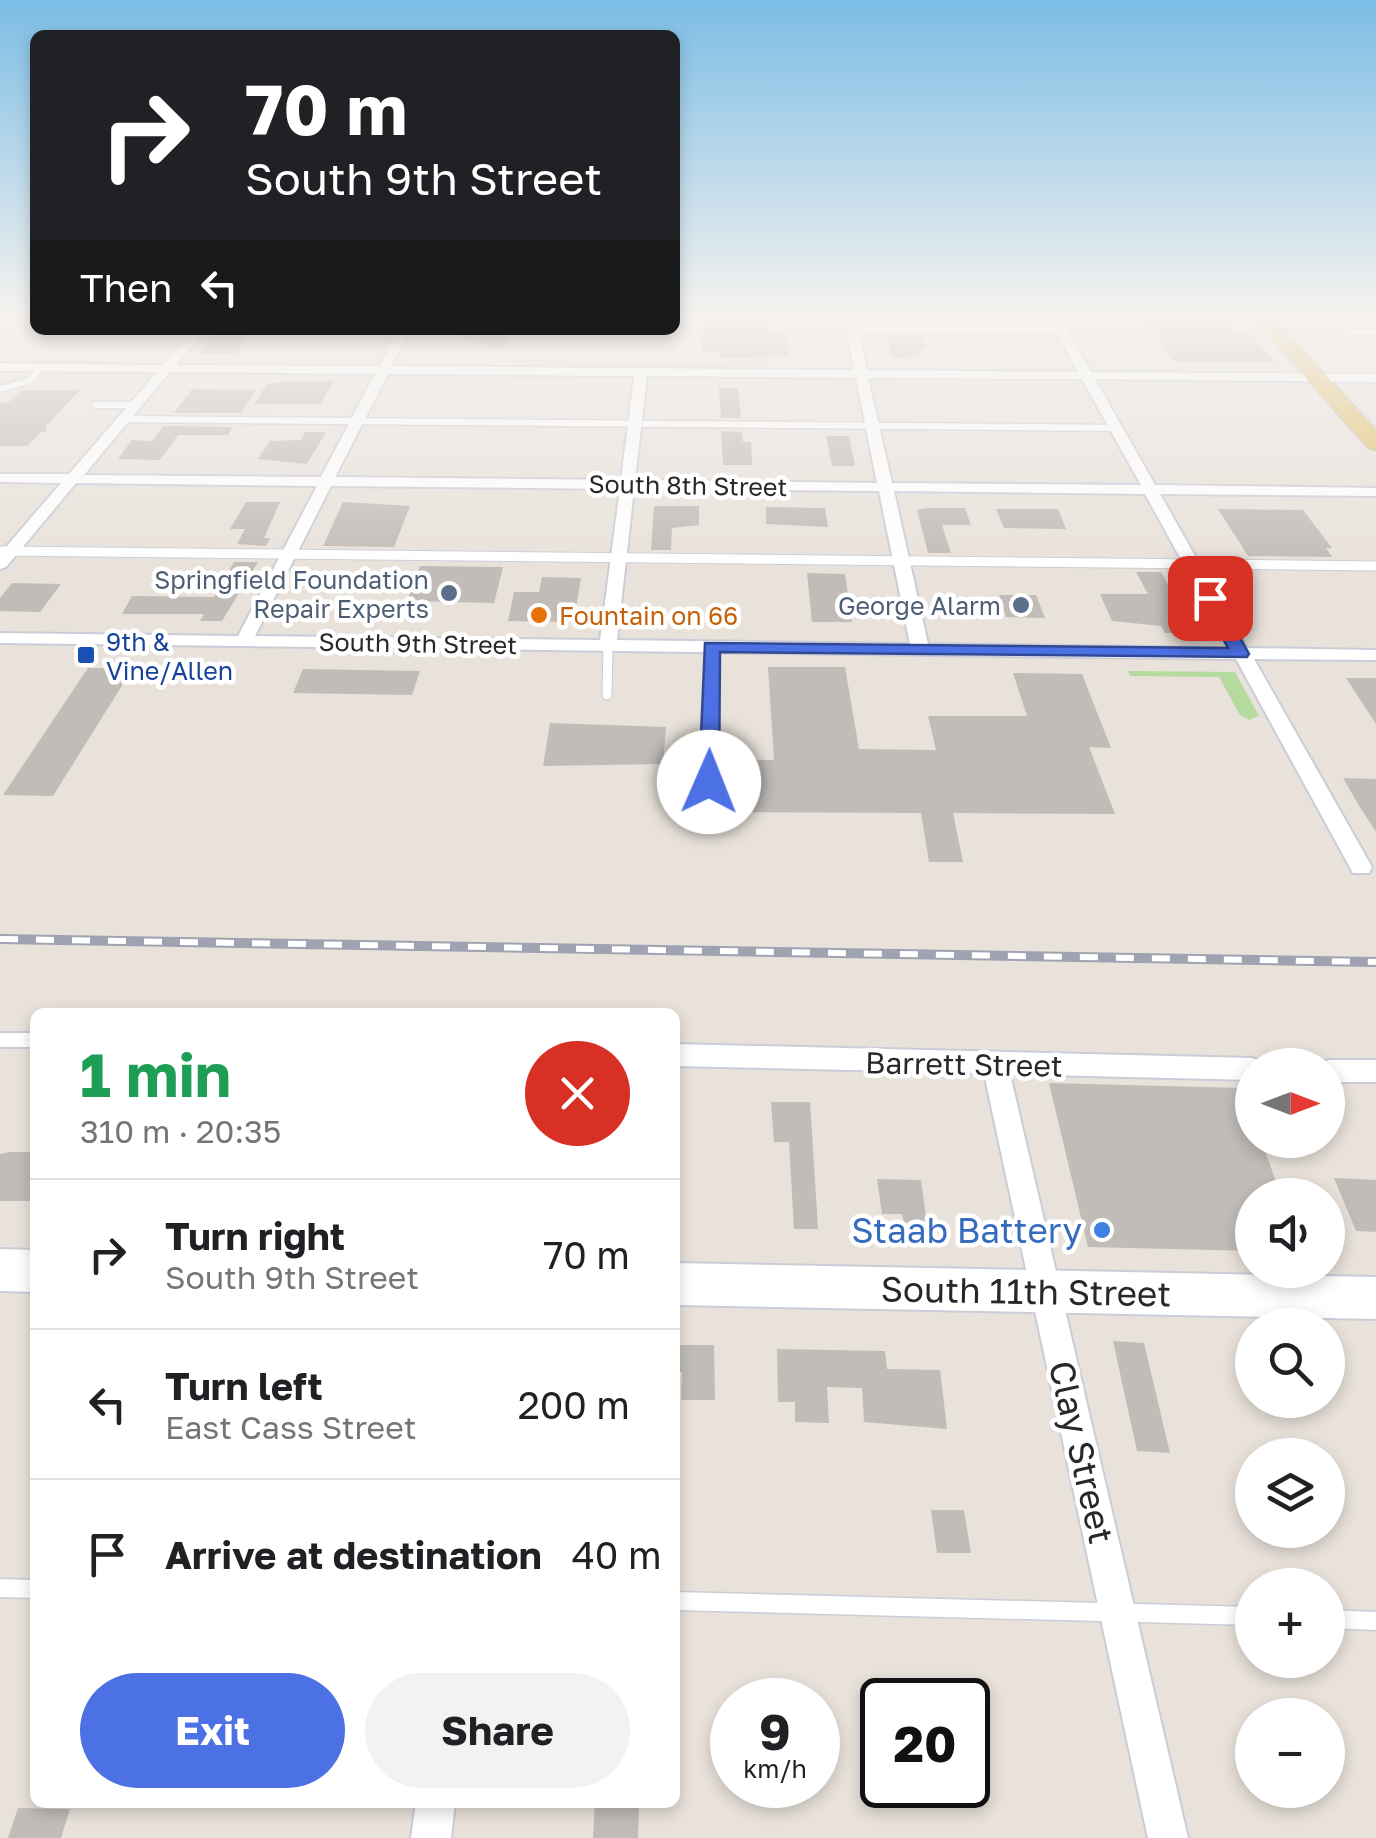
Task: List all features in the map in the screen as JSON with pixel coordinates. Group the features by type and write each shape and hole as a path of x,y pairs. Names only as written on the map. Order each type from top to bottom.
{"main road":[{"path":"1335,398 1376,444"}],"street":[{"path":"0,564 6,551 140,398"},
{"path":"244,641 370,398"},
{"path":"608,646 638,398"},
{"path":"866,398 920,650"},
{"path":"1098,398 1361,867"},
{"name":"South 8th Street","path":"0,478 1376,492"},
{"name":"South 9th Street","path":"0,638 1376,655"},
{"name":"Barrett Street","path":"680,1056 1235,1070"},
{"name":"Clay Street","path":"995,1066 1168,1838"},
{"path":"1345,1070 1376,1071"},
{"path":"0,1270 30,1270"},
{"name":"South 11th Street","path":"680,1284 1376,1298"},
{"path":"431,1838 435,1808"}],"lane":[{"path":"94,404 134,405"},
{"path":"122,419 1115,428"},
{"path":"6,551 1376,566"},
{"path":"607,695 608,646"},
{"path":"709,782 711,646"},
{"path":"0,1040 30,1040"},
{"path":"0,1588 30,1589"},
{"path":"680,1601 1235,1616"},
{"path":"1345,1620 1376,1621"}],"green space":[{"path":"1128,671 1235,672 1259,716 1249,720 1240,715 1219,677 1130,676"}],"building":[{"path":"13,398 73,398 46,426 46,432 27,446 0,446 0,402 7,403"},
{"path":"185,398 251,398 241,413 174,413"},
{"path":"258,398 324,398 320,404 254,404"},
{"path":"720,398 739,398 741,418 721,418"},
{"path":"163,426 233,427 228,435 178,435 160,460 118,459 132,440 152,441"},
{"path":"721,431 742,432 743,442 751,442 752,465 723,465"},
{"path":"305,432 326,432 307,464 258,459 270,441 301,440"},
{"path":"826,436 849,436 855,466 832,466"},
{"path":"246,502 280,502 264,538 270,538 266,546 237,544 245,529 230,529"},
{"path":"343,502 410,506 394,547 323,546"},
{"path":"654,506 699,506 699,525 672,528 671,550 651,550"},
{"path":"766,507 825,508 828,527 766,524"},
{"path":"965,508 971,525 942,525 951,553 928,553 917,510"},
{"path":"996,509 1058,509 1066,529 1004,528"},
{"path":"1218,509 1303,510 1332,548 1326,548 1332,557 1248,556"},
{"path":"234,562 258,562 222,621 200,621 204,614 122,614 132,596 214,597"},
{"path":"420,566 503,567 494,603 407,601"},
{"path":"1136,572 1161,572 1194,633 1165,633 1161,626 1112,621 1100,594 1148,594"},
{"path":"807,573 845,574 852,622 812,622"},
{"path":"542,577 581,578 576,608 570,608 568,622 508,621 514,592 539,592"},
{"path":"12,583 61,584 40,612 0,611 0,598"},
{"path":"999,595 1036,595 1045,618 1006,617"},
{"path":"768,667 845,667 859,749 936,750 928,716 1027,716 1013,673 1082,674 1111,748 1089,747 1115,814 953,813 963,862 929,862 921,813 737,812 735,760 774,760"},
{"path":"88,668 133,668 53,796 3,795"},
{"path":"303,669 420,671 412,695 293,693"},
{"path":"1346,678 1376,678 1376,724"},
{"path":"550,723 666,727 663,764 543,766"},
{"path":"1343,778 1376,779 1376,832 1358,804"},
{"path":"1049,1083 1235,1088 1235,1158 1268,1158 1275,1178 1235,1178 1235,1251 1088,1247"},
{"path":"771,1102 810,1102 818,1229 794,1229 789,1142 774,1142"},
{"path":"30,1152 30,1201 0,1201 0,1154"},
{"path":"877,1179 921,1180 927,1223 904,1223 902,1214 882,1214"},
{"path":"1345,1179 1376,1180 1376,1232 1356,1231 1345,1204"},
{"path":"1113,1341 1144,1343 1170,1453 1137,1451"},
{"path":"680,1345 714,1345 715,1400 681,1400"},
{"path":"777,1349 885,1351 887,1369 940,1370 947,1429 864,1422 862,1388 827,1387 829,1423 795,1422 795,1402 778,1402"},
{"path":"931,1510 964,1510 971,1553 937,1553"},
{"path":"18,1808 70,1809 61,1838 8,1838"},
{"path":"595,1808 639,1808 638,1838 593,1838"}],"railway":[{"path":"0,939 1376,962"}],"place":[{"name":"Springfield Foundation Repair Experts","path":"449,593"},
{"name":"George Alarm","path":"1021,605"},
{"name":"Fountain on 66","path":"539,615"},
{"name":"9th & Vine/Allen","path":"86,655"},
{"name":"Staab Battery","path":"1102,1230"}],"route":[{"path":"709,782 711,646 1240,654 1210,598"}]}
